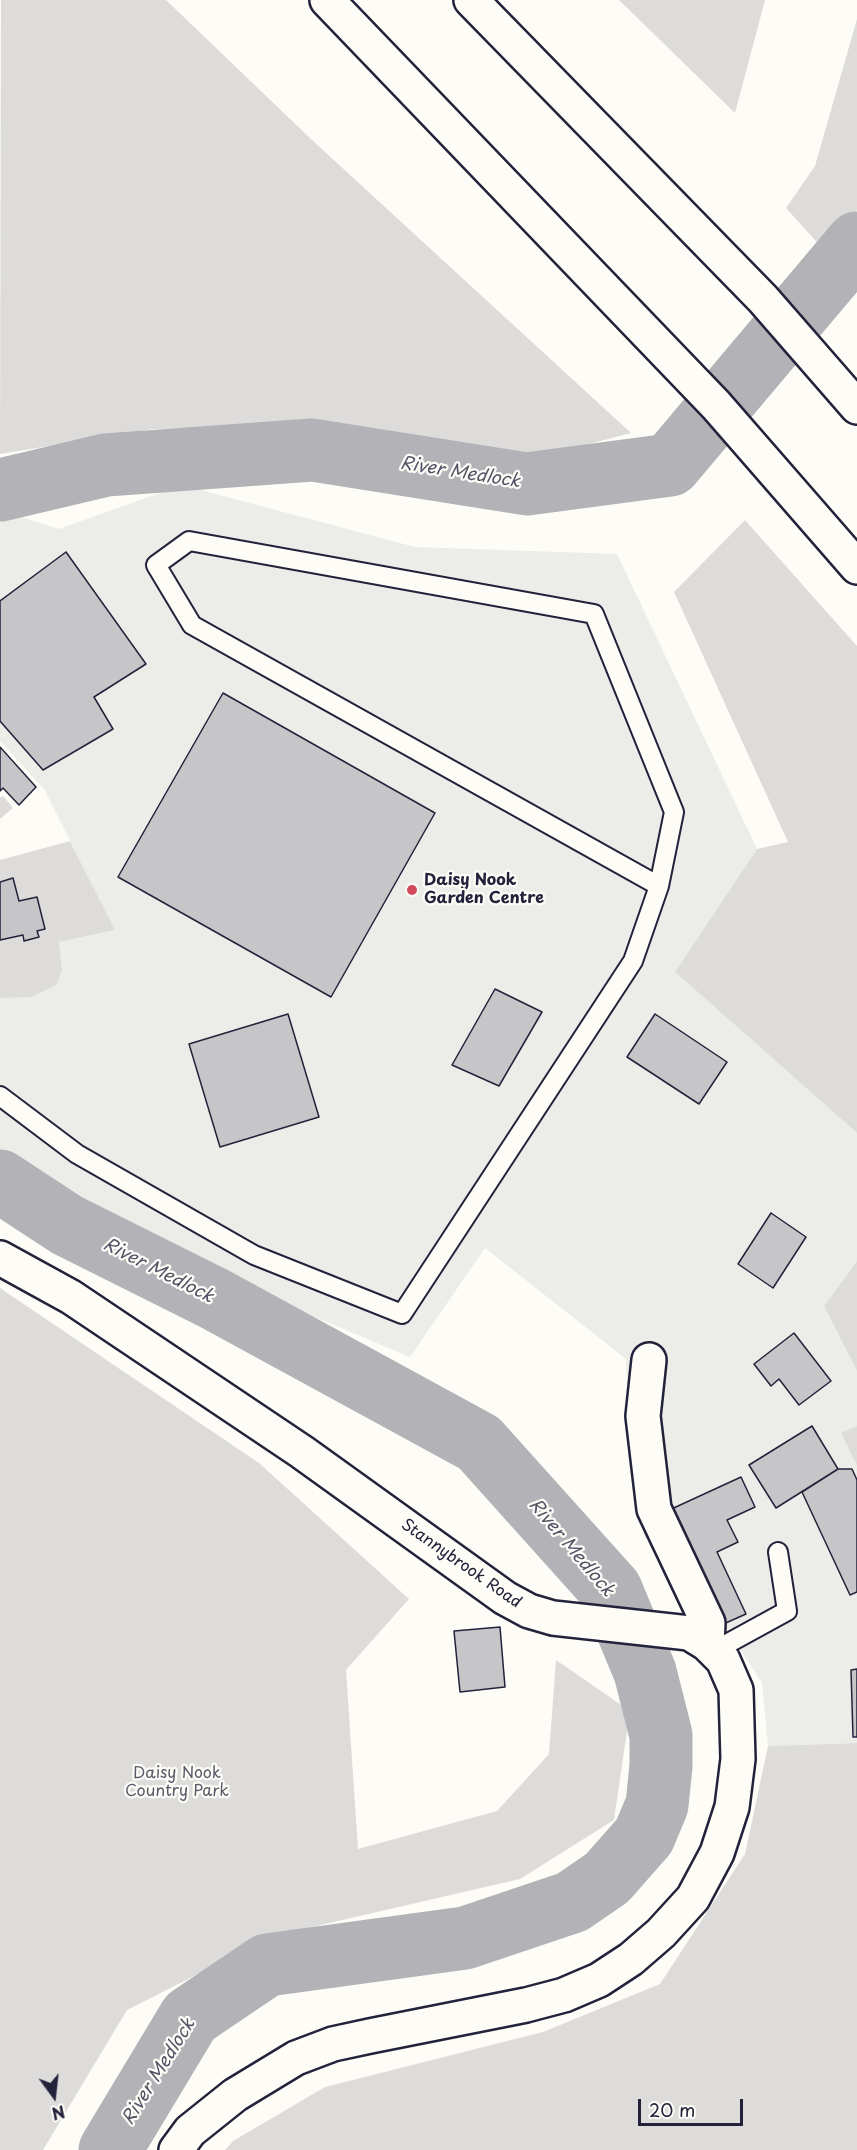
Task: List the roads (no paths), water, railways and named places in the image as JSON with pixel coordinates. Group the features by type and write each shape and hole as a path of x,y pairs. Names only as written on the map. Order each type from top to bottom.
{"main road":[{"path":"327,0 716,405 857,567"},
{"path":"471,0 763,299 857,406"},
{"name":"Stannybrook Road","path":"0,1258 71,1297 302,1452 505,1598 529,1611 553,1618 703,1643"},
{"path":"176,2150 190,2132 235,2095 296,2058 333,2044 526,2006 564,1995 598,1980 631,1959 661,1934 693,1898 717,1853 732,1807 738,1759 736,1690 723,1660 703,1643 708,1623 654,1509 643,1416 649,1360"}],"lane":[{"path":"0,1096 77,1154 254,1255 402,1314 633,962 659,886 674,812 594,614 189,541 156,565 192,625 659,886"},
{"path":"703,1643 787,1611 778,1552"}],"waterway":[{"name":"River Medlock","path":"0,490 106,465 312,450 527,484 670,465 857,243"},
{"name":"River Medlock","path":"0,1181 67,1225 215,1299 479,1443 611,1590 645,1672 661,1735 657,1805 644,1836 607,1878 572,1902 465,1938 267,1965 190,2017 110,2150"}],"place":[{"name":"Daisy Nook Garden Centre","path":"412,890"}],"park label":[{"name":"Daisy Nook Country Park","path":"177,1783"}]}
